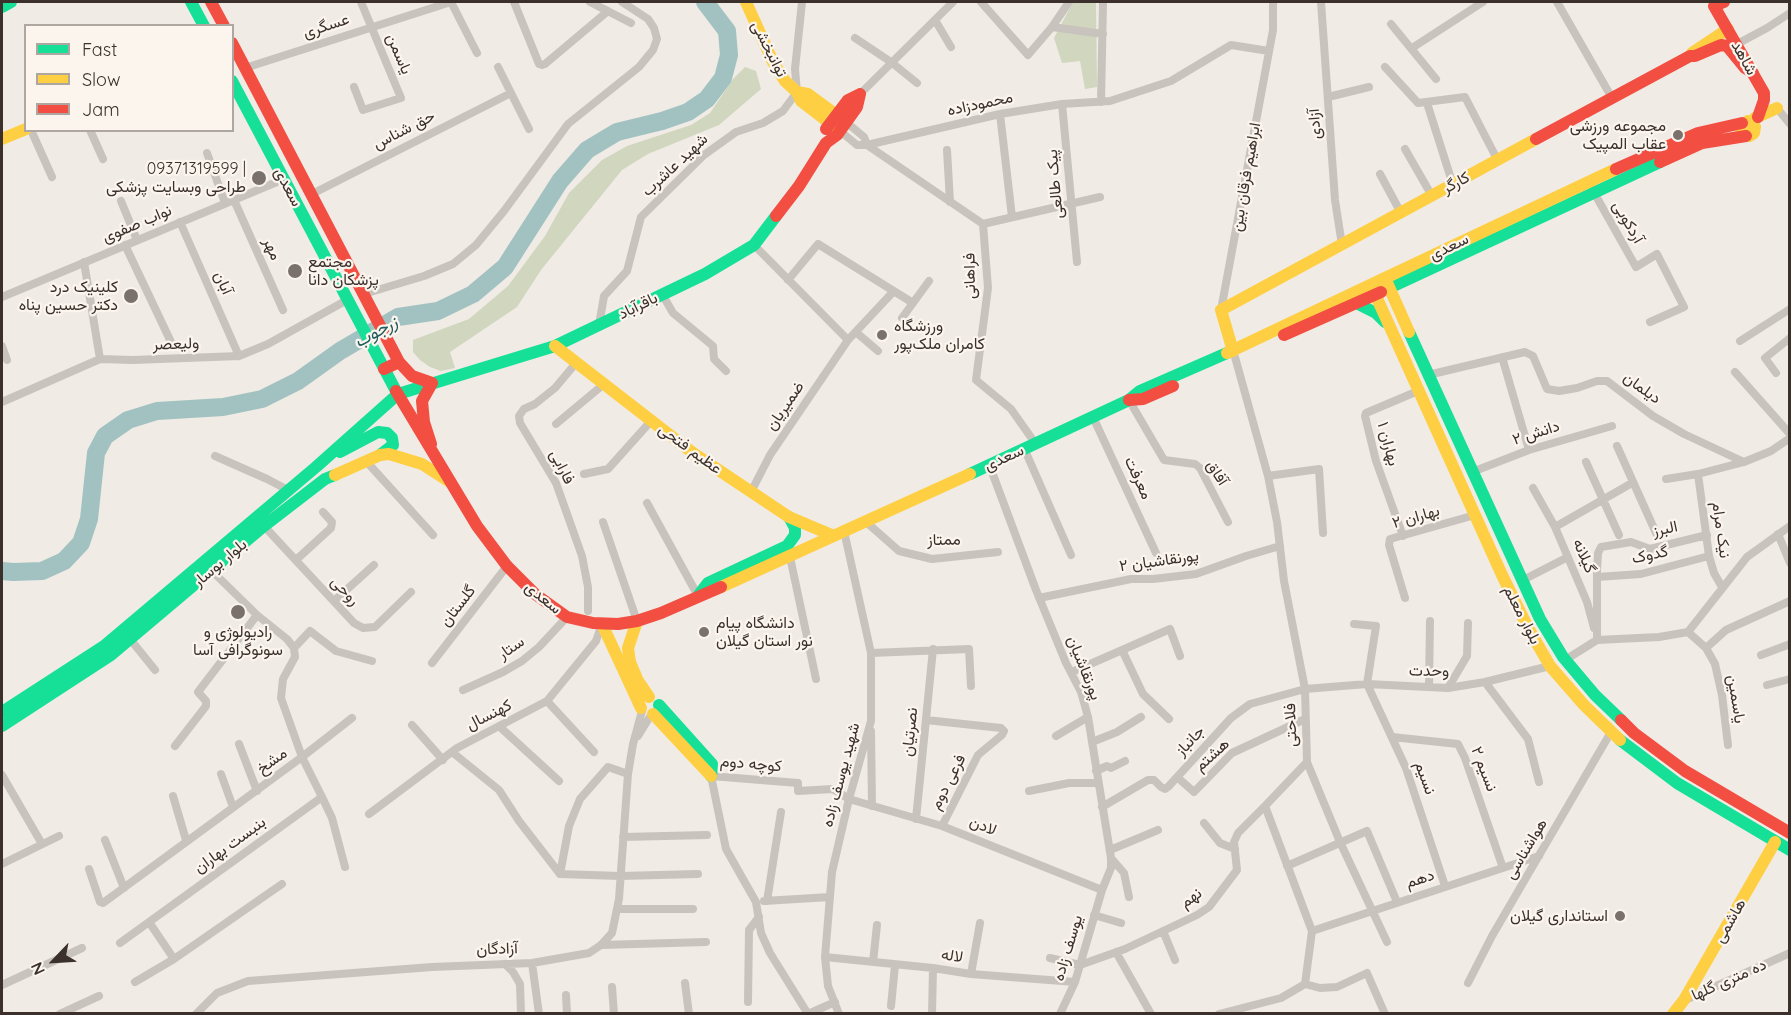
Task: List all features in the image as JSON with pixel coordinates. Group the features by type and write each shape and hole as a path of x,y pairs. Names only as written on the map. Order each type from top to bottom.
{"main road":[{"path":"2,7 11,2"},
{"path":"191,2 203,24"},
{"name":"توانبخشی","path":"746,2 773,62 785,81 797,92 808,94 838,123"},
{"path":"215,3 223,24"},
{"name":"شاهد","path":"1717,3 1728,29 1764,95 1749,120"},
{"path":"1690,56 1693,51 1728,29"},
{"path":"1690,56 1721,45 1727,46 1753,74"},
{"name":"سعدی","path":"234,47 399,362 412,376 432,383"},
{"name":"کارگر","path":"1221,310 1690,56"},
{"name":"سعدی","path":"234,85 384,369 477,526 507,566 535,594 567,617 602,624 637,621 661,613 790,557 1093,417 1129,400 1140,391 1356,303 1373,290"},
{"name":"باقرآباد","path":"398,394 555,346 705,274 754,245 799,186 826,143 826,129 838,123 857,107 860,94"},
{"path":"1750,135 1777,108"},
{"name":"سعدی","path":"1234,354 1373,290 1588,181 1698,133 1749,120 1777,108"},
{"path":"1749,120 1755,127 1750,135"},
{"path":"2,139 24,130"},
{"name":"سعدی","path":"1387,283 1595,194 1701,143 1750,135"},
{"name":"بلوار معلم","path":"1387,283 1521,580 1540,619 1565,660 1595,695 1634,733 1685,771 1790,833"},
{"name":"بلوار معلم","path":"1373,290 1527,626 1550,666 1611,732 1677,783 1790,850"},
{"path":"1356,303 1376,313 1389,326"},
{"name":"ابراهیم فرقان بین","path":"1221,310 1234,354"},
{"name":"عظیم فتحی","path":"555,346 693,453 751,492 789,517 839,533"},
{"path":"384,369 399,362"},
{"path":"432,383 422,401 424,422 432,449"},
{"name":"بلوار بوسار","path":"2,712 104,646 316,467 398,394"},
{"path":"316,467 378,432 387,433 392,438 393,445 380,454"},
{"path":"380,454 389,454 422,464 452,483"},
{"name":"بلوار بوسار","path":"2,726 97,665 264,526 325,479 380,454"},
{"path":"698,596 708,583 787,546 795,535 795,528 789,517"},
{"path":"625,662 637,621"},
{"path":"602,624 638,681 649,708 711,776"},
{"path":"1550,666 1565,660"},
{"name":"هاشمی","path":"1684,1000 1775,842"},
{"name":"ده متری گلها","path":"1673,1014 1684,1000"}],"street":[{"path":"361,2 372,27"},
{"path":"451,2 477,52"},
{"name":"عسگری","path":"245,68 451,2"},
{"path":"514,2 539,64 542,65 608,11"},
{"path":"590,2 631,22"},
{"path":"365,297 453,264 476,246 568,124 639,67 653,50 657,39 648,19 622,2"},
{"path":"797,92 795,69 802,2"},
{"name":"باقرآباد","path":"860,94 953,2"},
{"path":"981,2 1028,55 1052,27 1069,2"},
{"path":"1101,102 1103,2"},
{"name":"ابراهیم فرقان بین","path":"1221,310 1273,30 1273,2"},
{"name":"آزادی","path":"1321,2 1335,200 1342,245"},
{"path":"1412,48 1483,2"},
{"path":"1557,2 1612,98"},
{"path":"1737,44 1790,13"},
{"path":"935,20 951,47"},
{"path":"1391,24 1436,79"},
{"name":"یاسمن","path":"354,87 363,110 401,98 372,27"},
{"path":"1052,27 1102,34"},
{"path":"855,38 917,83"},
{"name":"محمودزاده","path":"867,145 1000,114 1062,104 1110,101 1172,81 1231,45 1269,51"},
{"path":"1385,67 1418,103 1465,97 1498,161"},
{"path":"498,68 529,129"},
{"path":"1328,97 1370,87"},
{"name":"شهید عاشرب","path":"599,325 604,296 627,271 641,217 704,155 736,132 763,123 783,111 797,92"},
{"name":"حق شناس","path":"312,194 511,93"},
{"path":"1427,103 1453,185"},
{"name":"پیک طالعی","path":"1062,104 1077,262"},
{"path":"1777,108 1790,124"},
{"path":"1000,114 1012,217"},
{"path":"838,123 864,137 867,145 982,224 1100,197"},
{"path":"33,132 52,177"},
{"path":"91,132 103,159"},
{"path":"1405,149 1432,196"},
{"path":"948,150 950,202"},
{"name":"مهر","path":"207,153 283,310"},
{"path":"1380,174 1401,213"},
{"name":"نواب صفوی","path":"2,297 284,179"},
{"name":"آردکوبی","path":"1588,181 1636,267 1657,255 1684,307 1650,322"},
{"path":"122,201 137,240"},
{"name":"آبان","path":"180,222 238,356"},
{"name":"فراهانی","path":"982,224 988,288 976,380 1011,409 1030,446"},
{"path":"788,280 818,244 913,303"},
{"path":"125,245 171,342"},
{"path":"754,245 848,340"},
{"path":"84,262 100,359"},
{"path":"902,318 929,281"},
{"name":"ضمیریان","path":"751,492 770,455 848,340 892,292"},
{"path":"662,294 673,313 713,346 714,359 726,371"},
{"name":"ولیعصر","path":"2,402 100,359 238,356 350,305"},
{"path":"1740,341 1790,309"},
{"path":"856,333 878,351"},
{"path":"1776,373 1765,358 1790,338"},
{"path":"2,346 7,360"},
{"name":"دیلمان","path":"1502,357 1525,352 1533,356 1547,389 1551,391 1607,381 1653,416 1684,434 1744,462"},
{"name":"فلاحتی","path":"1234,354 1268,476 1284,581 1305,689 1307,762 1266,806"},
{"path":"1428,375 1502,357 1529,450"},
{"name":"فارابی","path":"576,363 555,388 535,404 524,409 519,416 520,423 555,483 582,556 588,586 588,611"},
{"path":"1666,479 1698,474 1744,462 1771,451 1790,436 1735,372"},
{"path":"556,424 603,384"},
{"name":"بهاران ۱","path":"1403,536 1376,461 1365,416 1366,413 1418,391"},
{"name":"آفاق","path":"1129,400 1164,460 1195,464 1200,468 1228,522"},
{"name":"معرفت","path":"1093,417 1156,553"},
{"path":"584,474 608,469 651,421"},
{"name":"دانش ۲","path":"1472,472 1529,450 1612,426"},
{"path":"1030,446 1071,555"},
{"path":"1617,446 1656,533"},
{"path":"215,456 267,478 288,490"},
{"path":"366,461 433,535"},
{"path":"1586,462 1619,535"},
{"name":"پورنقاشیان","path":"989,464 1039,598 1081,692 1088,717 1110,854 1111,868 1102,890"},
{"path":"1268,476 1318,469 1323,533"},
{"name":"نیک مرام","path":"1698,474 1709,556 1714,573 1722,587"},
{"path":"1555,527 1632,483"},
{"name":"گیلانه","path":"1533,489 1555,527 1568,557 1587,602 1597,640"},
{"path":"647,502 698,596"},
{"path":"296,560 331,528 332,522 323,512"},
{"name":"بهاران ۲","path":"1406,598 1388,541 1475,515"},
{"name":"ممتاز","path":"865,521 898,551 932,559 998,552"},
{"path":"603,522 637,621"},
{"name":"روحی","path":"264,526 354,623 368,628 375,627 411,592"},
{"path":"1565,660 1597,640 1659,637 1688,632 1748,557 1790,526"},
{"name":"شهید یوسف زاده","path":"839,533 871,653 871,721 832,872 825,957 828,986 839,1014"},
{"path":"1778,534 1790,563"},
{"name":"البرز","path":"1597,577 1598,553 1601,547 1631,542 1650,549 1707,535"},
{"name":"پورنقاشیان ۲","path":"1039,598 1131,579 1196,574 1280,546"},
{"name":"گدوک","path":"1597,577 1641,574 1709,556"},
{"path":"790,557 816,679"},
{"path":"1521,580 1568,557"},
{"path":"334,601 374,565"},
{"name":"گلستان","path":"432,663 507,566"},
{"path":"211,570 294,648 310,632 336,651 372,661"},
{"path":"1597,577 1597,640"},
{"path":"1706,648 1726,630 1790,601"},
{"path":"175,746 206,706 206,701 198,692 257,615"},
{"name":"ستار","path":"463,690 522,661 539,647 567,617"},
{"path":"1429,687 1430,621"},
{"path":"1448,688 1467,656 1468,623"},
{"name":"کهنسال","path":"369,814 452,752 547,701 596,641 602,624"},
{"path":"1354,624 1376,626 1367,684"},
{"path":"1071,672 1170,629 1180,656"},
{"name":"یاسمین","path":"1688,632 1706,648 1715,664 1728,745"},
{"path":"130,639 155,670"},
{"path":"1761,655 1790,644"},
{"name":"مشخ","path":"89,869 100,902 103,903 186,840 302,758 281,698 283,679 295,657 294,648"},
{"name":"نصرتیان","path":"916,819 933,649"},
{"path":"871,653 969,649 971,686"},
{"path":"1122,650 1143,694 1169,719"},
{"name":"وحدت","path":"1305,689 1367,684 1448,688 1485,682 1550,666"},
{"path":"1767,685 1790,679"},
{"path":"1485,682 1528,740 1539,782"},
{"name":"نسیم","path":"1367,684 1406,768 1446,886"},
{"name":"جانباز","path":"1102,807 1148,780 1154,780 1165,789 1231,718 1250,704 1305,689"},
{"path":"547,701 594,752"},
{"path":"601,945 612,933 617,909 628,774 633,744 649,708"},
{"path":"1056,736 1088,717"},
{"path":"1092,742 1117,732 1141,717"},
{"path":"345,867 332,818 302,758 352,718"},
{"name":"هشتم","path":"1177,777 1194,792 1232,753 1305,719"},
{"name":"فرعی دوم","path":"926,720 1001,728 1004,731 978,755 942,826"},
{"path":"871,721 872,806"},
{"path":"412,725 443,759"},
{"path":"500,727 559,781"},
{"name":"هواشناسی","path":"1468,982 1492,936 1611,732"},
{"name":"نسیم ٢","path":"1392,737 1458,744 1465,758 1503,868"},
{"path":"238,744 257,791"},
{"path":"452,752 499,790 519,821 560,874"},
{"path":"1096,771 1107,766 1111,768 1125,761"},
{"path":"1307,762 1340,842 1387,942"},
{"path":"560,874 569,826 580,799 608,766 628,774"},
{"path":"221,774 233,807"},
{"path":"2,775 42,844"},
{"path":"711,776 726,849 756,902 761,933 770,953 808,1014 835,1002"},
{"name":"کوچه دوم","path":"711,776 798,783 798,791 833,789 849,799"},
{"path":"1029,791 1069,783 1098,783"},
{"path":"173,796 186,840"},
{"name":"بنبست بهاران","path":"120,943 322,797"},
{"name":"لادن","path":"849,799 942,826 1102,890"},
{"path":"1266,806 1312,931 1305,984"},
{"name":"نهم","path":"1080,965 1163,931 1209,907 1237,870 1234,842 1238,833 1266,806"},
{"path":"767,901 781,812"},
{"path":"1204,823 1220,843 1235,849"},
{"path":"1129,897 1124,873 1110,854 1158,830"},
{"path":"1287,866 1363,832 1369,832 1397,902"},
{"path":"623,837 707,835"},
{"path":"2,864 59,836"},
{"path":"105,840 123,888"},
{"name":"دهم","path":"1312,931 1539,856"},
{"path":"560,874 621,876 698,874"},
{"path":"135,982 174,959 282,884"},
{"name":"یوسف زاده","path":"1060,1014 1075,982 1102,890"},
{"path":"756,902 830,897"},
{"path":"617,909 693,909"},
{"path":"1095,915 1121,924"},
{"path":"748,1002 749,930 759,917"},
{"path":"149,922 174,959"},
{"path":"971,975 980,923"},
{"path":"873,962 877,926"},
{"path":"1163,931 1175,960"},
{"path":"601,945 706,942"},
{"name":"آزادگان","path":"196,1014 217,993 248,981 432,966 532,963 589,952 601,945"},
{"path":"2,985 82,948"},
{"path":"1116,952 1150,1014"},
{"name":"ده متری گلها","path":"1684,1000 1790,953"},
{"name":"لاله","path":"825,957 933,968 971,975 1075,982"},
{"path":"1050,958 1080,965"},
{"path":"532,963 538,1014"},
{"path":"505,964 513,972 519,984 522,1014"},
{"path":"891,1006 895,964"},
{"path":"932,1014 933,968"},
{"path":"1220,1014 1255,1009 1305,984 1320,988 1337,987 1367,974 1385,1014"},
{"path":"685,983 689,1014"},
{"path":"612,987 614,1014"},
{"path":"566,995 567,1014"},
{"path":"60,1014 99,996"}],"green space":[{"path":"1073,2 1096,2 1097,87 1085,89 1080,61 1062,63 1054,38"},
{"path":"745,67 756,71 761,89 719,125 648,154 622,170 541,270 517,307 450,352 455,368 441,371 420,360 413,352 413,340 469,319 508,286 545,236 569,193 602,160 627,146 691,125 710,113 733,79"}],"waterway":[{"name":"زرجوب","path":"2,571 42,571 64,561 81,543 89,519 96,453 105,436 128,420 157,411 223,407 262,399 298,381 340,351 398,317 438,311 473,294 505,267 560,181 587,150 617,132 688,112 707,99 723,78 729,55 727,31 705,2"}],"traffic: fast":[{"path":"2,7 11,2"},
{"path":"191,2 203,24"},
{"path":"234,85 396,391"},
{"path":"1389,288 1660,162"},
{"path":"398,394 555,346 705,274 754,245 776,216"},
{"path":"1356,303 1376,313 1385,322"},
{"path":"1409,332 1540,619 1563,657 1595,695 1621,720"},
{"path":"970,474 1129,400 1140,391 1227,353"},
{"path":"2,712 104,646 316,467 398,394"},
{"path":"340,452 378,432 387,433 392,438 393,445 380,455"},
{"path":"2,726 111,655 264,526 325,479 335,475"},
{"path":"698,596 708,583 787,546 795,535 795,528 789,517"},
{"path":"659,705 712,764 711,776"},
{"path":"1620,740 1677,783 1790,850"}],"traffic: slow":[{"path":"746,2 773,62 785,81 797,92 801,101 840,131"},
{"path":"1692,53 1728,29"},
{"path":"797,92 808,94 842,119"},
{"path":"1755,118 1777,108"},
{"path":"1741,132 1749,136 1754,133 1755,127 1748,121"},
{"path":"2,139 24,130"},
{"path":"1233,351 1221,310 1536,139"},
{"path":"1385,278 1616,169"},
{"path":"1227,353 1385,278 1409,332"},
{"path":"1371,285 1527,626 1550,666 1584,705 1620,740"},
{"path":"555,346 693,453 789,517 834,536"},
{"path":"335,475 380,455 389,454 422,464 450,482"},
{"path":"721,587 970,474"},
{"path":"637,621 628,648 630,662 638,681 649,697"},
{"path":"602,624 641,708"},
{"path":"653,714 711,776"},
{"path":"1673,1014 1684,1000 1775,842"}],"traffic: jam":[{"path":"211,2 223,24"},
{"path":"1724,2 1714,6 1764,93 1758,117"},
{"path":"1536,139 1690,56 1721,45 1727,46 1745,68 1753,73"},
{"path":"234,47 399,362 384,369"},
{"path":"826,129 848,100 860,94"},
{"path":"776,216 799,186 826,143 837,135 857,107 860,94"},
{"path":"1616,169 1698,133 1742,123"},
{"path":"1660,162 1702,143 1746,136"},
{"path":"1284,335 1381,292"},
{"path":"399,362 412,376 432,383"},
{"path":"431,444 424,422 422,401 432,383"},
{"path":"1129,400 1143,399 1173,386"},
{"path":"396,391 477,526 507,566 535,594 567,617 593,623 618,624 637,621 721,587"},
{"path":"1621,720 1634,733 1685,771 1790,833"}],"place":[{"name":"مجموعه ورزشی عقاب المپیک","path":"1678,135"},
{"name":"09371319599 | طراحی وبسایت پزشکی","path":"259,178"},
{"name":"مجتمع پزشکان دانا","path":"295,271"},
{"name":"کلینیک درد دکتر حسین پناه","path":"131,296"},
{"name":"ورزشگاه کامران ملک‌پور","path":"882,335"},
{"name":"رادیولوژی و سونوگرافی آسا","path":"238,612"},
{"name":"دانشگاه پیام نور استان گیلان","path":"704,632"},
{"name":"استانداری گیلان","path":"1620,916"}]}
